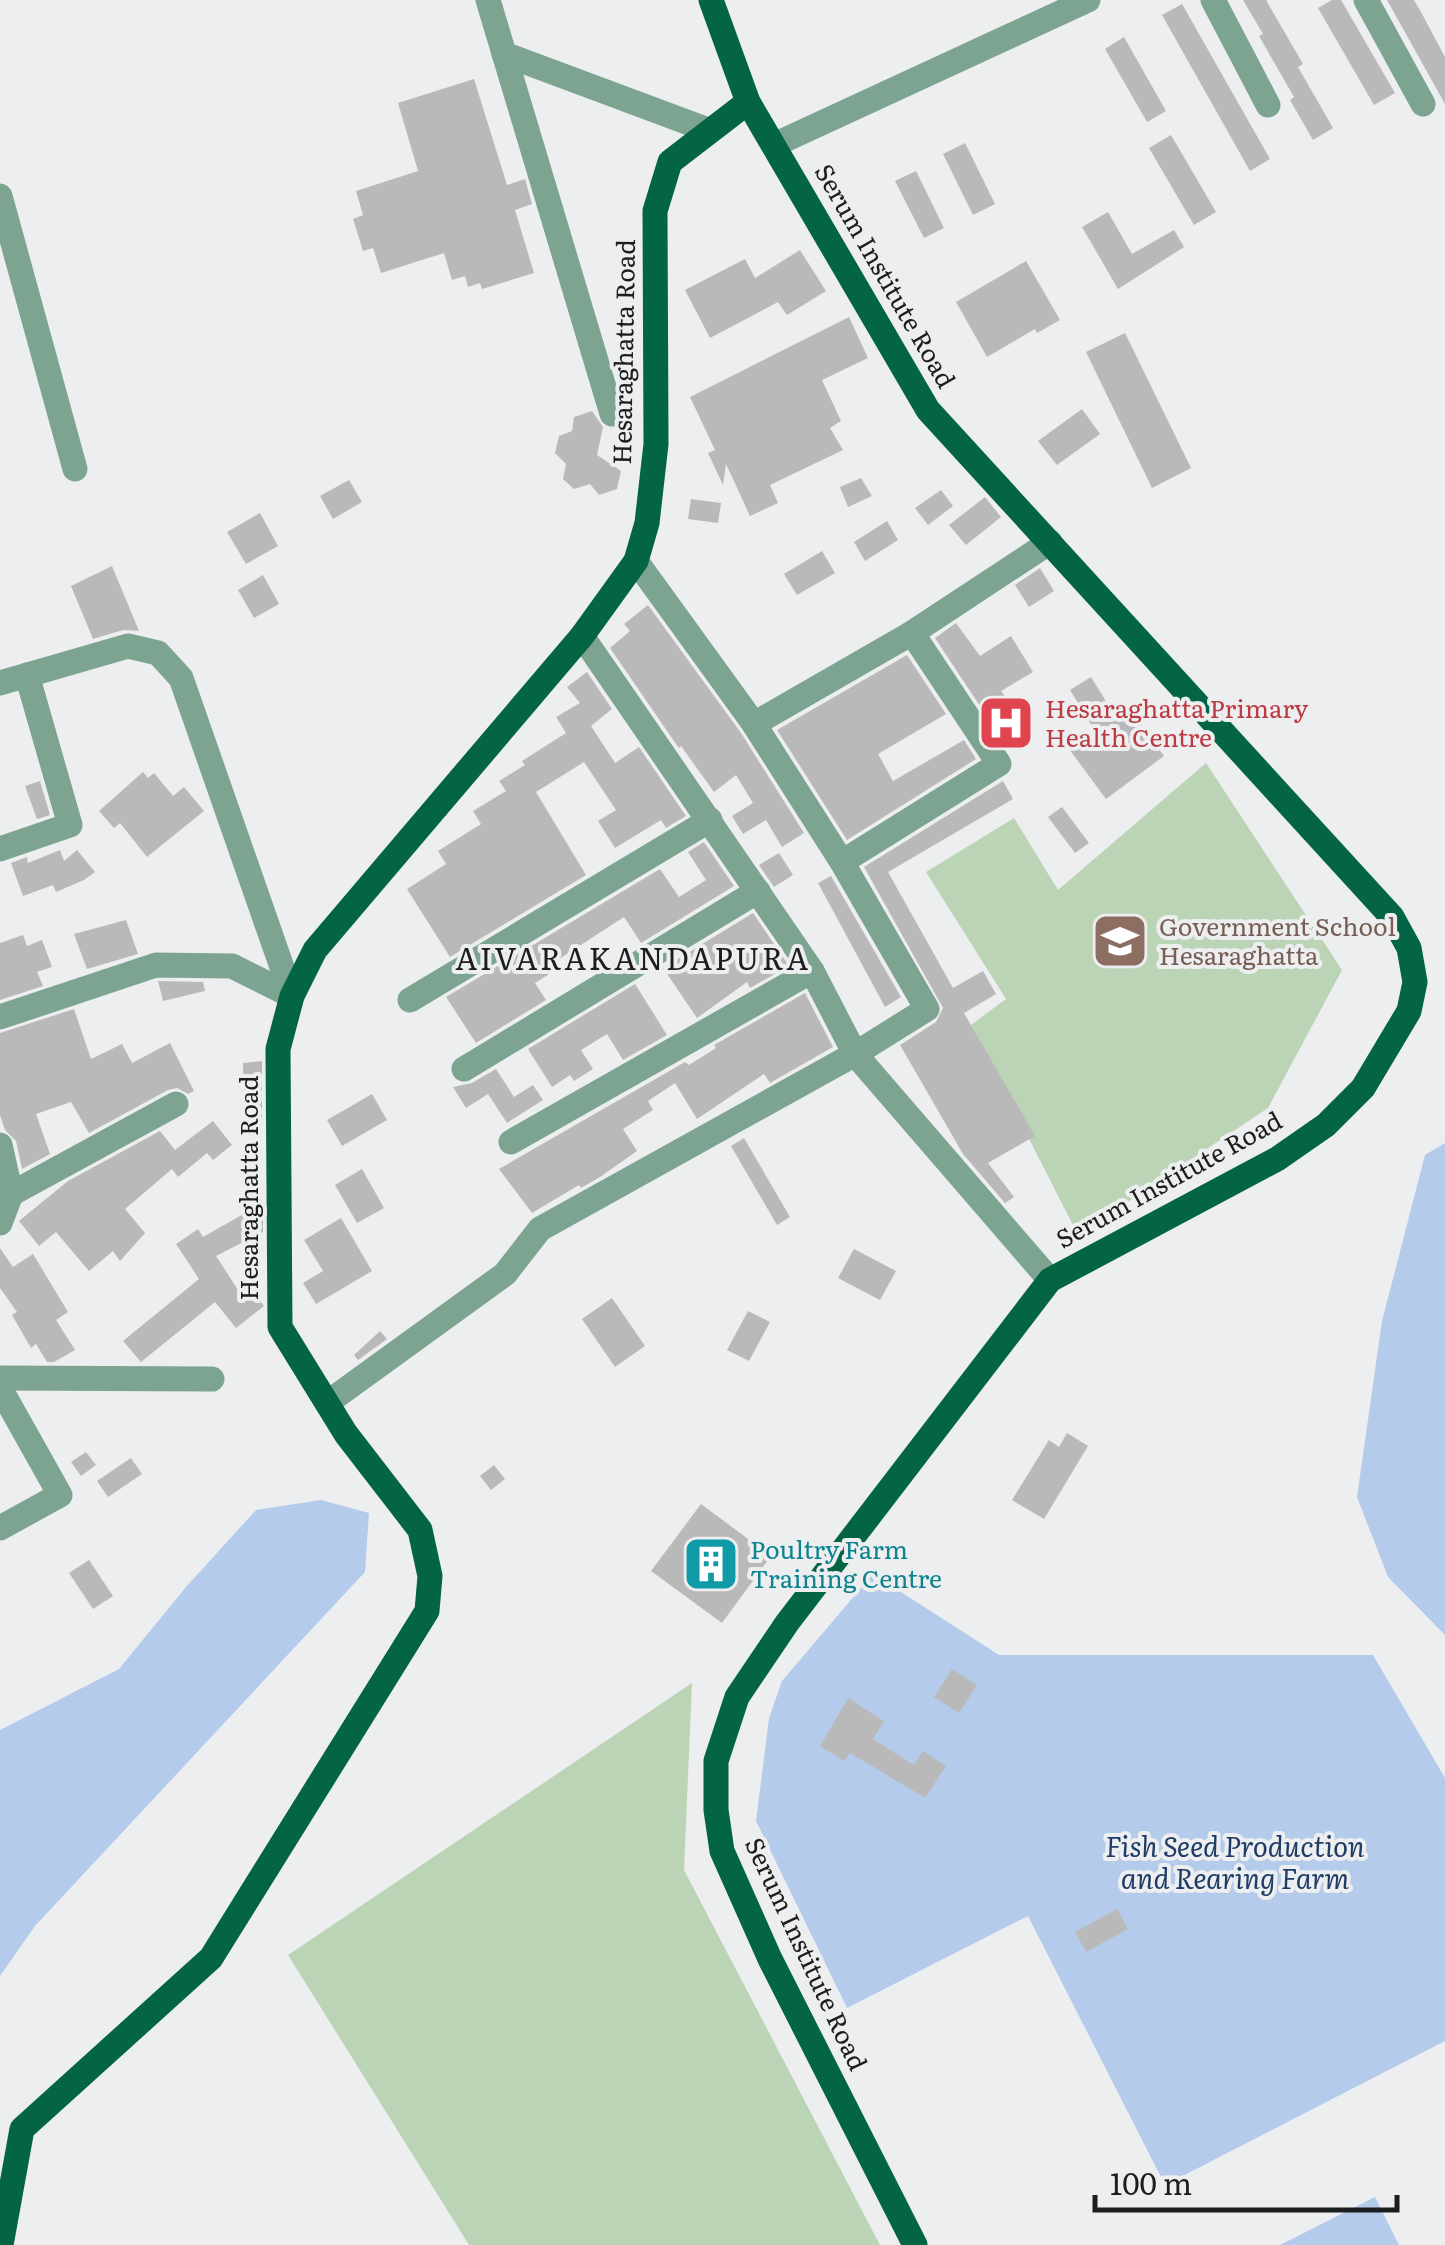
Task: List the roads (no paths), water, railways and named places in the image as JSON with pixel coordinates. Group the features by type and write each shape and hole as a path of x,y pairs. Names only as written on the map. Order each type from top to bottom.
{"main road":[{"name":"Serum Institute Road","path":"711,0 748,102 928,410 1392,917 1408,948 1415,982 1409,1011 1363,1088 1326,1124 1276,1159 1050,1280 787,1623 737,1697 716,1760 716,1810 722,1851 770,1959 915,2245"},
{"name":"Hesaraghatta Road","path":"0,2245 22,2129 211,1958 427,1611 430,1576 420,1530 346,1434 280,1328 278,1049 292,996 315,950 582,636 636,561 647,522 656,444 655,211 670,162 748,102"}],"street":[{"path":"488,0 612,414"},
{"path":"774,145 1088,0"},
{"path":"1213,0 1268,105"},
{"path":"1366,0 1422,104"},
{"path":"504,54 708,130"},
{"path":"0,196 75,469"},
{"path":"754,724 912,633 1050,542"},
{"path":"327,1404 505,1274 540,1230 855,1054 926,1009 842,862 754,724 636,561"},
{"path":"842,862 998,764 912,633"},
{"path":"582,636 812,972 855,1054 1050,1280"},
{"path":"0,683 128,646 158,653 181,678 292,996"},
{"path":"0,848 70,825 26,676"},
{"path":"410,1000 710,820"},
{"path":"464,1070 758,891"},
{"path":"0,1017 156,965 232,966 292,996"},
{"path":"511,1142 812,972"},
{"path":"11,1194 176,1104"},
{"path":"0,1144 11,1194 0,1223"},
{"path":"0,1378 212,1380"},
{"path":"0,1388 60,1495 0,1528"}],"water":[{"path":"1445,1143 1445,1635 1388,1577 1357,1497 1382,1321 1425,1155"},
{"path":"321,1500 369,1513 365,1572 35,1926 0,1976 0,1730 119,1669 256,1510"},
{"name":"Fish Seed Production and Rearing Farm","path":"873,1574 999,1655 1373,1655 1445,1778 1445,2041 1165,2185 1028,1916 847,2008 756,1821 769,1718 782,1681"},
{"path":"1375,2197 1399,2245 1280,2245"}],"place":[{"name":"Hesaraghatta Primary Health Centre","path":"1006,723"},
{"name":"Government School Hesaraghatta","path":"1120,941"},
{"name":"Poultry Farm Training Centre","path":"711,1564"}],"district":[{"name":"AIVARAKANDAPURA","path":"633,960"}]}
